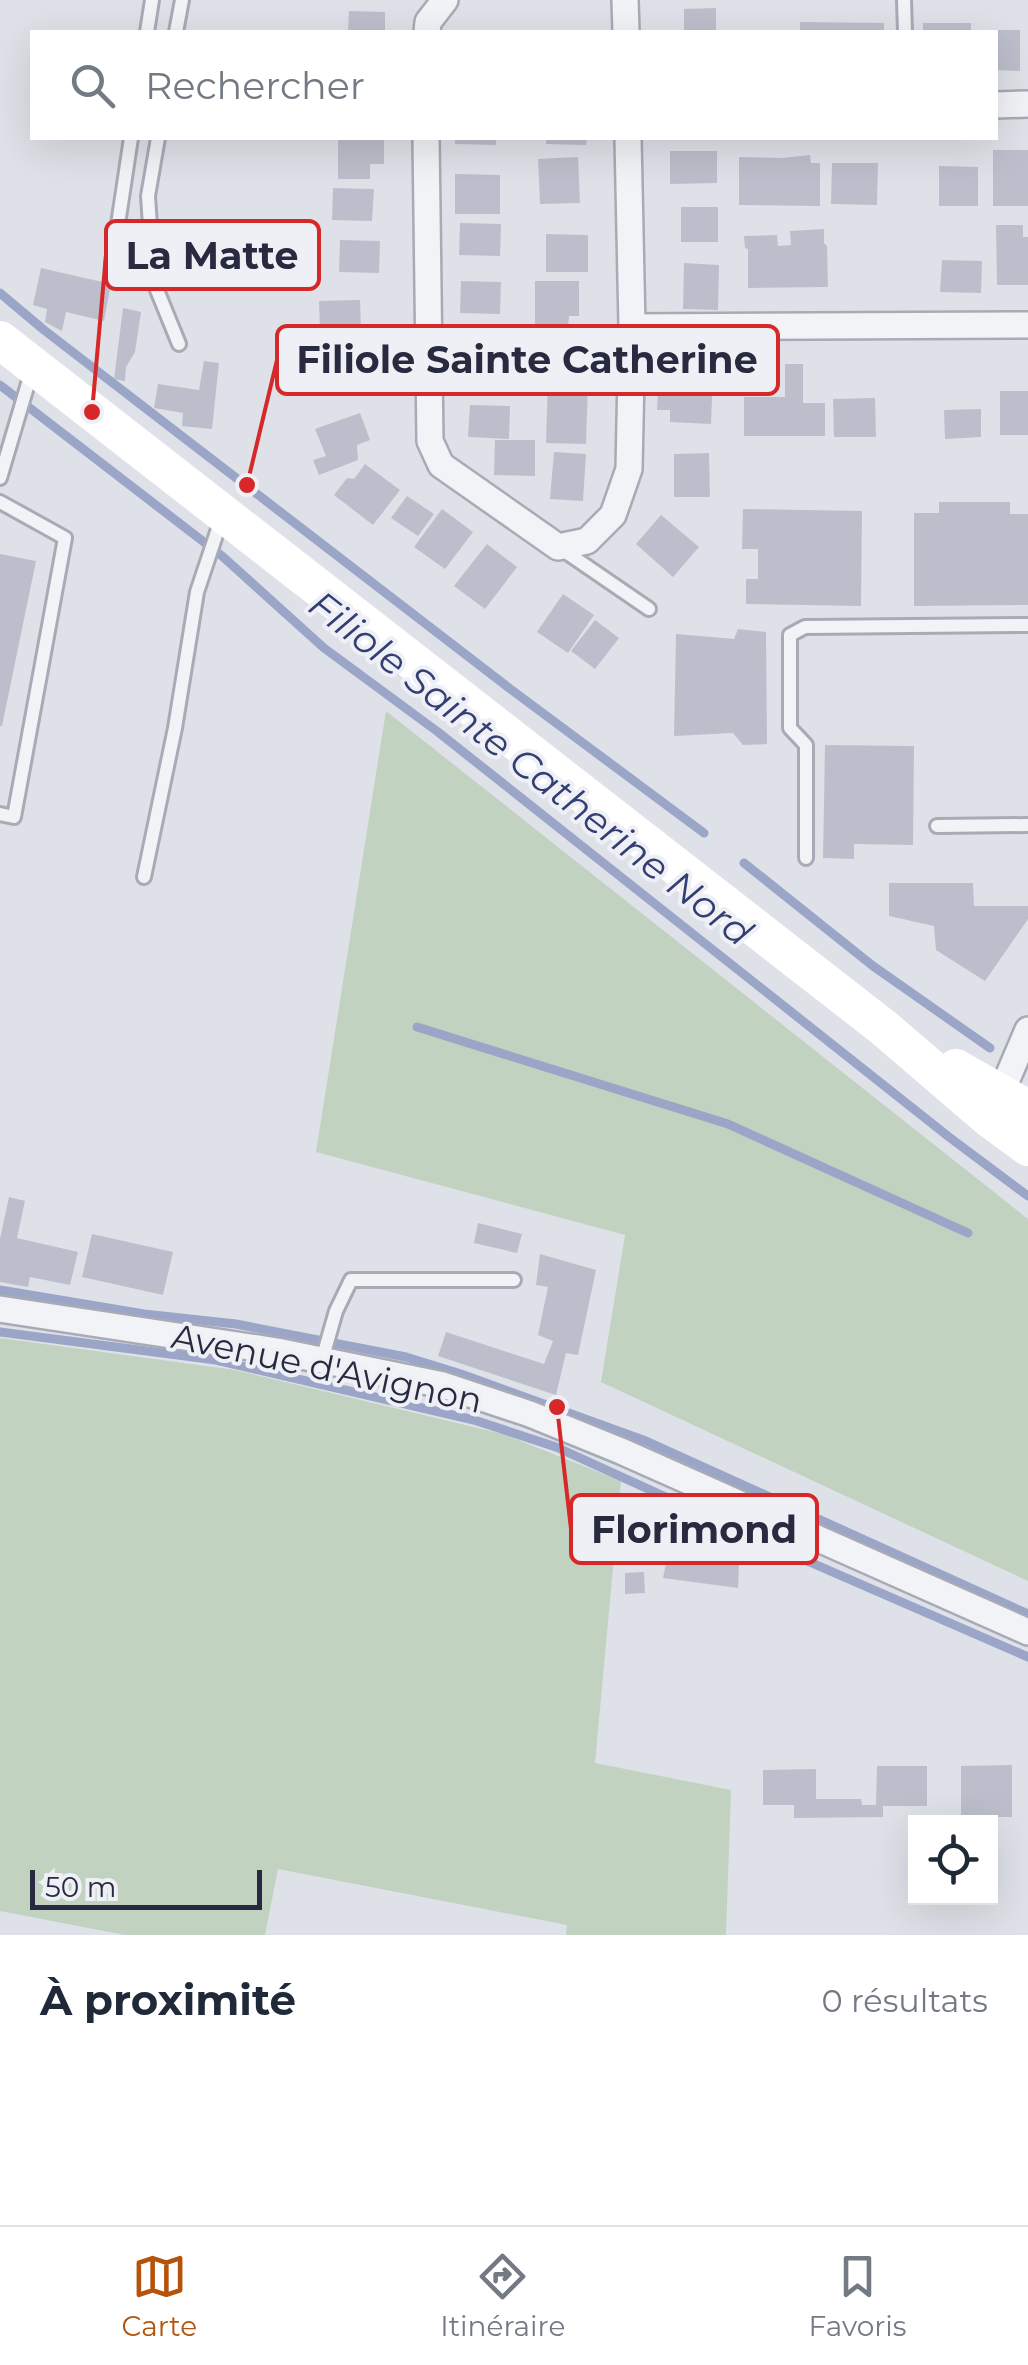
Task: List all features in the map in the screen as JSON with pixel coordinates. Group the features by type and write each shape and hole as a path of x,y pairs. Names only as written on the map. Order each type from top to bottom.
{"main road":[{"path":"0,340 884,1028 1006,1107 1028,1147"}],"street":[{"path":"427,30 428,22 445,0"},
{"path":"625,0 626,30"},
{"path":"998,105 1028,104"},
{"path":"426,140 430,441 441,465 558,547 587,541 613,515 629,469 632,327 628,140"},
{"path":"632,327 1028,325"},
{"path":"1006,1107 1028,1030"},
{"name":"Avenue d'Avignon","path":"0,1309 322,1360 443,1384 530,1414 638,1459 1028,1632"}],"lane":[{"path":"147,30 152,0"},
{"path":"176,30 182,0"},
{"path":"904,0 905,30"},
{"path":"112,264 131,140"},
{"path":"158,140 148,196 152,255 157,290 179,344"},
{"path":"0,478 33,366"},
{"path":"0,502 65,538 14,817 0,814"},
{"path":"144,876 176,728 198,592 223,514"},
{"path":"558,547 649,609"},
{"path":"806,858 806,745 790,728 790,635 805,626 1028,625"},
{"path":"937,826 1028,825"},
{"path":"322,1360 336,1311 351,1280 514,1280"}],"green space":[{"path":"386,711 1028,1219 1028,1581 601,1382 625,1235 316,1152"},
{"path":"0,1338 235,1370 503,1434 621,1481 595,1763 731,1790 726,1935 566,1935 567,1925 278,1869 265,1935 125,1935 0,1911"}],"building":[{"path":"716,8 716,30 684,30 684,9"},
{"path":"349,11 385,12 385,30 348,30"},
{"path":"800,22 884,23 884,30 800,30"},
{"path":"923,23 971,23 971,30 923,30"},
{"path":"998,30 1020,30 1020,71 998,70"},
{"path":"338,140 384,140 384,164 370,164 370,179 338,179"},
{"path":"455,140 496,140 496,145 455,144"},
{"path":"546,140 587,140 586,145 546,144"},
{"path":"993,150 1028,150 1028,206 993,206"},
{"path":"670,151 717,151 717,183 670,184"},
{"path":"810,155 811,163 820,163 820,206 739,205 739,157"},
{"path":"578,157 580,203 540,204 538,159"},
{"path":"832,163 878,163 877,205 831,204"},
{"path":"939,166 978,167 978,206 939,206"},
{"path":"455,174 500,175 500,214 455,214"},
{"path":"333,188 374,189 372,221 332,220"},
{"path":"681,207 718,207 718,242 681,242"},
{"path":"460,223 501,224 500,256 459,255"},
{"path":"996,225 1023,225 1023,237 1028,237 1028,285 997,285"},
{"path":"824,229 828,287 748,288 744,236 777,235 778,246 791,245 790,231"},
{"path":"546,234 588,235 588,272 546,272"},
{"path":"340,240 380,241 379,273 339,272"},
{"path":"942,260 982,261 981,293 940,292"},
{"path":"684,263 719,265 718,310 683,309"},
{"path":"41,268 111,284 104,321 66,312 62,331 45,322 47,309 33,305"},
{"path":"461,281 501,282 500,314 460,313"},
{"path":"535,281 579,281 579,316 569,316 568,327 535,327"},
{"path":"360,300 361,330 320,331 319,301"},
{"path":"123,308 141,312 135,352 126,367 125,381 114,379"},
{"path":"204,361 219,363 212,429 182,426 183,413 154,408 158,384 199,390"},
{"path":"785,364 803,364 803,403 825,403 825,436 744,436 744,397 785,397"},
{"path":"659,370 713,372 711,424 670,422 670,410 657,410"},
{"path":"548,381 588,382 586,444 546,443"},
{"path":"1000,391 1028,391 1028,435 1000,435"},
{"path":"875,398 876,437 834,437 833,399"},
{"path":"470,405 510,406 509,439 468,437"},
{"path":"981,409 981,437 945,439 944,410"},
{"path":"360,413 370,440 357,445 358,460 319,475 313,460 326,456 315,429"},
{"path":"495,440 535,440 535,476 494,475"},
{"path":"554,452 586,454 583,501 550,499"},
{"path":"709,453 710,497 674,497 674,454"},
{"path":"365,464 400,490 373,525 334,495"},
{"path":"407,496 434,514 418,536 391,518"},
{"path":"939,502 1010,502 1010,514 1028,514 1028,605 914,606 914,513 939,513"},
{"path":"442,509 473,532 445,569 414,547"},
{"path":"743,509 862,511 861,606 746,604 746,579 758,579 758,549 742,549"},
{"path":"661,515 699,547 673,577 636,544"},
{"path":"487,544 517,567 485,609 454,586"},
{"path":"0,554 36,561 2,726 0,726"},
{"path":"563,594 594,615 568,653 537,632"},
{"path":"595,620 619,638 595,669 571,651"},
{"path":"738,629 766,632 767,744 743,745 733,733 674,736 676,634 734,639"},
{"path":"825,745 914,746 913,845 854,844 854,859 823,858"},
{"path":"889,883 973,883 974,906 1028,906 1028,919 985,981 936,950 934,926 889,916"},
{"path":"9,1197 25,1201 17,1238 78,1252 70,1285 30,1277 28,1287 0,1282 0,1239"},
{"path":"478,1223 522,1234 517,1253 474,1243"},
{"path":"92,1234 173,1252 163,1295 82,1277"},
{"path":"540,1254 596,1270 578,1355 566,1353 556,1395 438,1356 446,1332 544,1364 553,1341 538,1335 548,1287 536,1285"},
{"path":"716,1535 740,1537 738,1588 663,1578 667,1559 673,1552 683,1553 693,1561 714,1563"},
{"path":"644,1572 645,1593 625,1594 625,1573"},
{"path":"1012,1765 1012,1817 961,1815 961,1766"},
{"path":"877,1766 927,1766 927,1806 883,1806 883,1817 794,1818 794,1805 763,1805 763,1770 816,1769 816,1799 861,1799 862,1805 876,1805"}],"waterway":[{"path":"0,293 509,688 704,833"},
{"name":"Filiole Sainte Catherine Nord","path":"0,385 222,556 324,648 438,732 1028,1196"},
{"path":"744,863 873,966 990,1048"},
{"path":"417,1027 728,1124 968,1233"},
{"path":"0,1290 144,1314 236,1324 406,1357 461,1374 646,1441 1028,1614"},
{"path":"0,1332 216,1360 474,1420 556,1447 1028,1657"}],"place":[{"name":"La Matte","path":"92,412"},
{"name":"Filiole Sainte Catherine","path":"247,485"},
{"name":"Florimond","path":"557,1407"}]}
